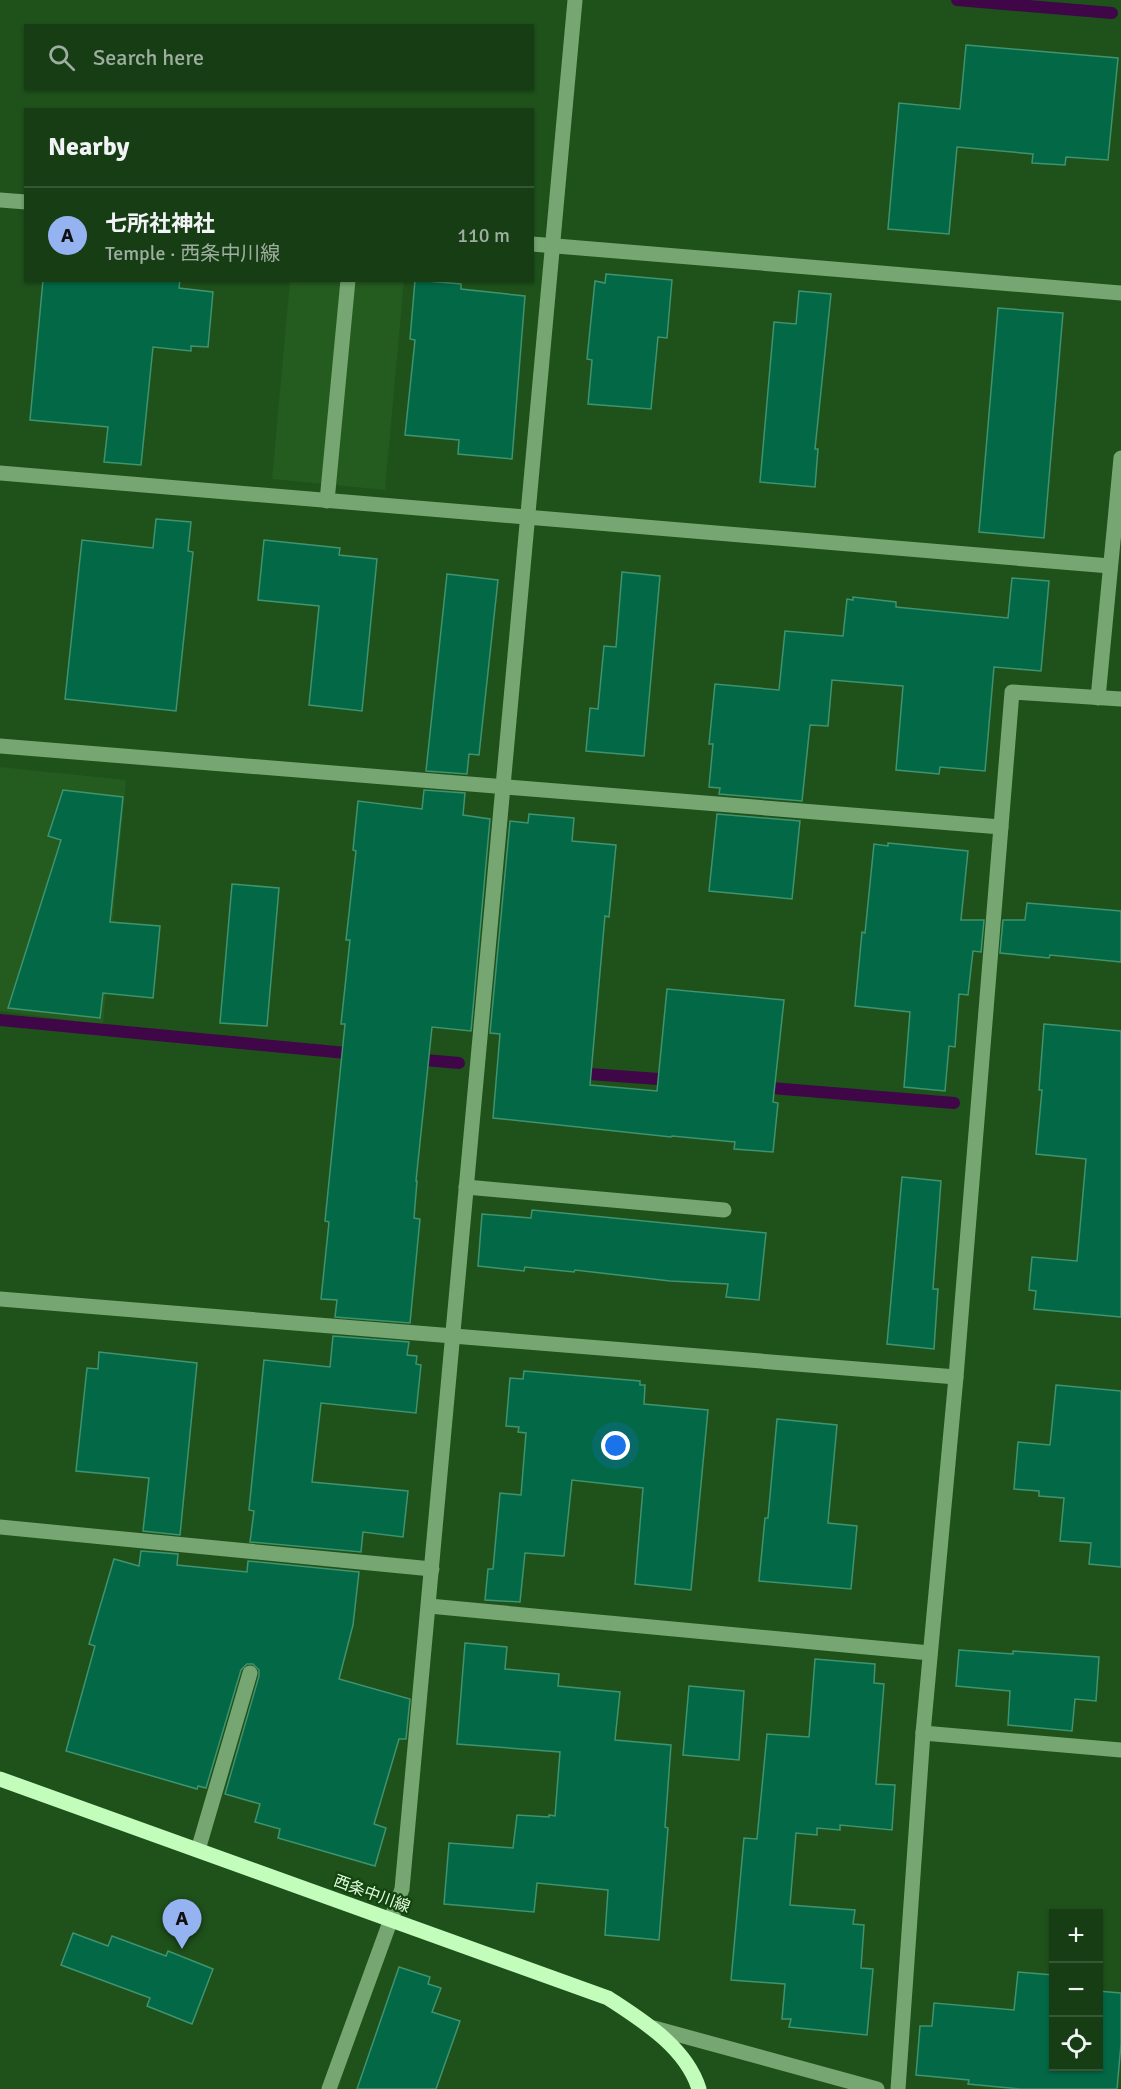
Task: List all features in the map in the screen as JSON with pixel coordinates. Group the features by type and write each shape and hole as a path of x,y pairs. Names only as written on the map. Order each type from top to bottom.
{"main road":[{"name":"西条中川線","path":"0,1779 608,1998 654,2028 694,2072 699,2089"}],"street":[{"path":"329,2089 402,1889 575,0"},
{"path":"0,200 24,202"},
{"path":"534,244 1121,293"},
{"path":"327,501 348,282"},
{"path":"1098,698 1121,458"},
{"path":"0,472 1110,566"},
{"path":"898,2089 923,1733 956,1377 1012,692 1121,699"},
{"path":"0,746 1001,827"},
{"path":"466,1187 724,1210"},
{"path":"0,1299 956,1377"},
{"path":"0,1527 432,1569"},
{"path":"429,1606 930,1653"},
{"path":"198,1850 250,1673"},
{"path":"923,1733 1121,1750"},
{"path":"654,2028 877,2089"}],"shaded area":[{"path":"290,282 404,282 385,490 272,479"},
{"path":"0,767 126,780 103,1025 0,1011"}],"building":[{"path":"966,45 1118,58 1108,160 1066,157 1065,165 1032,163 1033,154 957,147 949,234 888,229 899,103 960,109"},
{"path":"606,274 672,280 667,338 658,337 651,409 588,404 592,360 587,359 595,281 605,283"},
{"path":"43,282 180,282 179,288 213,292 208,347 191,346 191,351 153,347 141,465 104,462 108,427 30,420"},
{"path":"415,282 461,284 461,289 525,296 512,459 458,454 459,440 405,435 415,340 410,339"},
{"path":"799,291 831,294 815,449 818,449 815,487 760,482 774,322 796,324"},
{"path":"998,308 1063,313 1044,538 979,532"},
{"path":"156,519 191,522 188,551 193,552 176,711 65,699 82,540 153,548"},
{"path":"264,540 340,548 339,555 377,559 362,711 309,705 319,606 258,600"},
{"path":"622,572 660,576 644,756 586,751 590,708 598,709 604,646 616,647"},
{"path":"447,574 498,580 479,755 469,754 467,774 426,771"},
{"path":"1012,578 1049,581 1041,671 994,667 985,771 940,767 939,774 896,770 903,686 832,680 828,726 810,725 802,801 719,794 720,788 709,787 713,744 709,744 715,684 779,690 785,631 843,636 847,599 853,600 853,597 896,602 896,607 1008,618"},
{"path":"63,790 123,797 110,922 160,926 153,998 103,993 100,1018 8,1008 61,840 48,836"},
{"path":"424,790 465,793 463,815 490,819 471,1031 432,1027 416,1181 414,1218 420,1219 410,1323 335,1317 337,1300 321,1299 329,1222 325,1221 345,1024 341,1024 350,940 346,940 356,851 353,850 358,801 422,809"},
{"path":"529,814 574,818 572,841 616,845 609,917 605,916 590,1085 657,1091 667,989 784,1000 773,1102 778,1103 773,1152 734,1149 735,1142 493,1118 500,1034 490,1033 510,821 528,823"},
{"path":"717,814 800,821 792,899 709,891"},
{"path":"888,843 968,851 961,920 984,920 981,952 973,951 968,995 959,994 955,1047 949,1046 945,1091 904,1087 910,1012 855,1006 874,844 888,846"},
{"path":"232,884 279,888 267,1026 220,1023"},
{"path":"1027,903 1121,911 1121,962 1000,953 1003,920 1025,920"},
{"path":"1044,1024 1121,1031 1121,1317 1034,1309 1036,1291 1029,1290 1032,1257 1077,1261 1086,1159 1036,1154 1042,1090 1039,1090"},
{"path":"902,1177 941,1181 933,1289 938,1289 934,1349 887,1344"},
{"path":"532,1210 766,1233 759,1300 726,1297 728,1284 670,1281 575,1270 574,1272 525,1267 524,1271 478,1266 482,1214 531,1218"},
{"path":"333,1336 409,1342 407,1355 417,1356 416,1364 421,1365 416,1413 321,1403 312,1482 408,1491 403,1537 363,1532 361,1552 250,1542 254,1511 249,1510 264,1360 330,1367"},
{"path":"99,1352 197,1363 180,1535 143,1531 149,1478 76,1471 87,1368 98,1369"},
{"path":"524,1371 640,1381 640,1385 645,1385 644,1404 708,1410 691,1590 635,1584 643,1488 572,1480 564,1556 525,1553 520,1602 485,1600 488,1569 493,1569 500,1493 521,1495 526,1433 518,1432 519,1427 506,1426 510,1378 523,1379"},
{"path":"1056,1385 1121,1391 1121,1567 1089,1564 1091,1543 1060,1541 1064,1498 1039,1496 1039,1491 1014,1489 1018,1442 1050,1445"},
{"path":"777,1419 837,1425 828,1523 857,1526 851,1589 759,1581 765,1518 768,1518"},
{"path":"141,1551 178,1554 177,1565 247,1572 248,1561 359,1572 353,1625 339,1679 410,1699 406,1739 399,1739 374,1824 386,1828 375,1866 278,1838 280,1829 255,1822 260,1804 225,1794 259,1676 259,1670 253,1664 247,1664 241,1670 206,1788 198,1786 197,1789 66,1751 95,1646 89,1644 114,1559 139,1566"},
{"path":"465,1643 507,1647 505,1669 559,1674 558,1686 620,1692 615,1740 671,1745 665,1827 668,1828 659,1940 605,1935 608,1890 537,1883 534,1912 444,1904 449,1843 513,1848 517,1815 555,1816 560,1752 457,1744"},
{"path":"959,1650 1099,1657 1096,1701 1075,1699 1072,1731 1008,1725 1010,1691 956,1686"},
{"path":"815,1659 875,1664 874,1683 884,1684 876,1784 895,1785 892,1830 840,1825 840,1830 817,1828 817,1835 796,1833 790,1905 855,1910 853,1924 864,1925 861,1968 873,1969 867,2035 789,2027 791,2019 782,2019 785,1984 731,1980 744,1838 757,1839 767,1734 809,1737"},
{"path":"689,1686 744,1691 739,1760 683,1755"},
{"path":"73,1933 108,1946 112,1936 166,1956 168,1951 213,1969 192,2024 147,2006 150,1998 61,1965"},
{"path":"399,1967 430,1977 428,1984 441,1988 432,2012 460,2021 436,2089 357,2089"},
{"path":"1018,1972 1049,1975 1049,2071 1103,2071 1103,1991 1121,1993 1121,2044 1117,2089 1020,2089 968,2084 969,2080 916,2075 920,2026 932,2026 934,2003 1014,2010"}],"waterway":[{"path":"957,0 1112,13"},
{"path":"0,1020 357,1054"},
{"path":"413,1059 459,1063"},
{"path":"576,1073 672,1080"},
{"path":"758,1087 954,1103"}],"place":[{"name":"七所社神社","path":"182,1949"}]}
